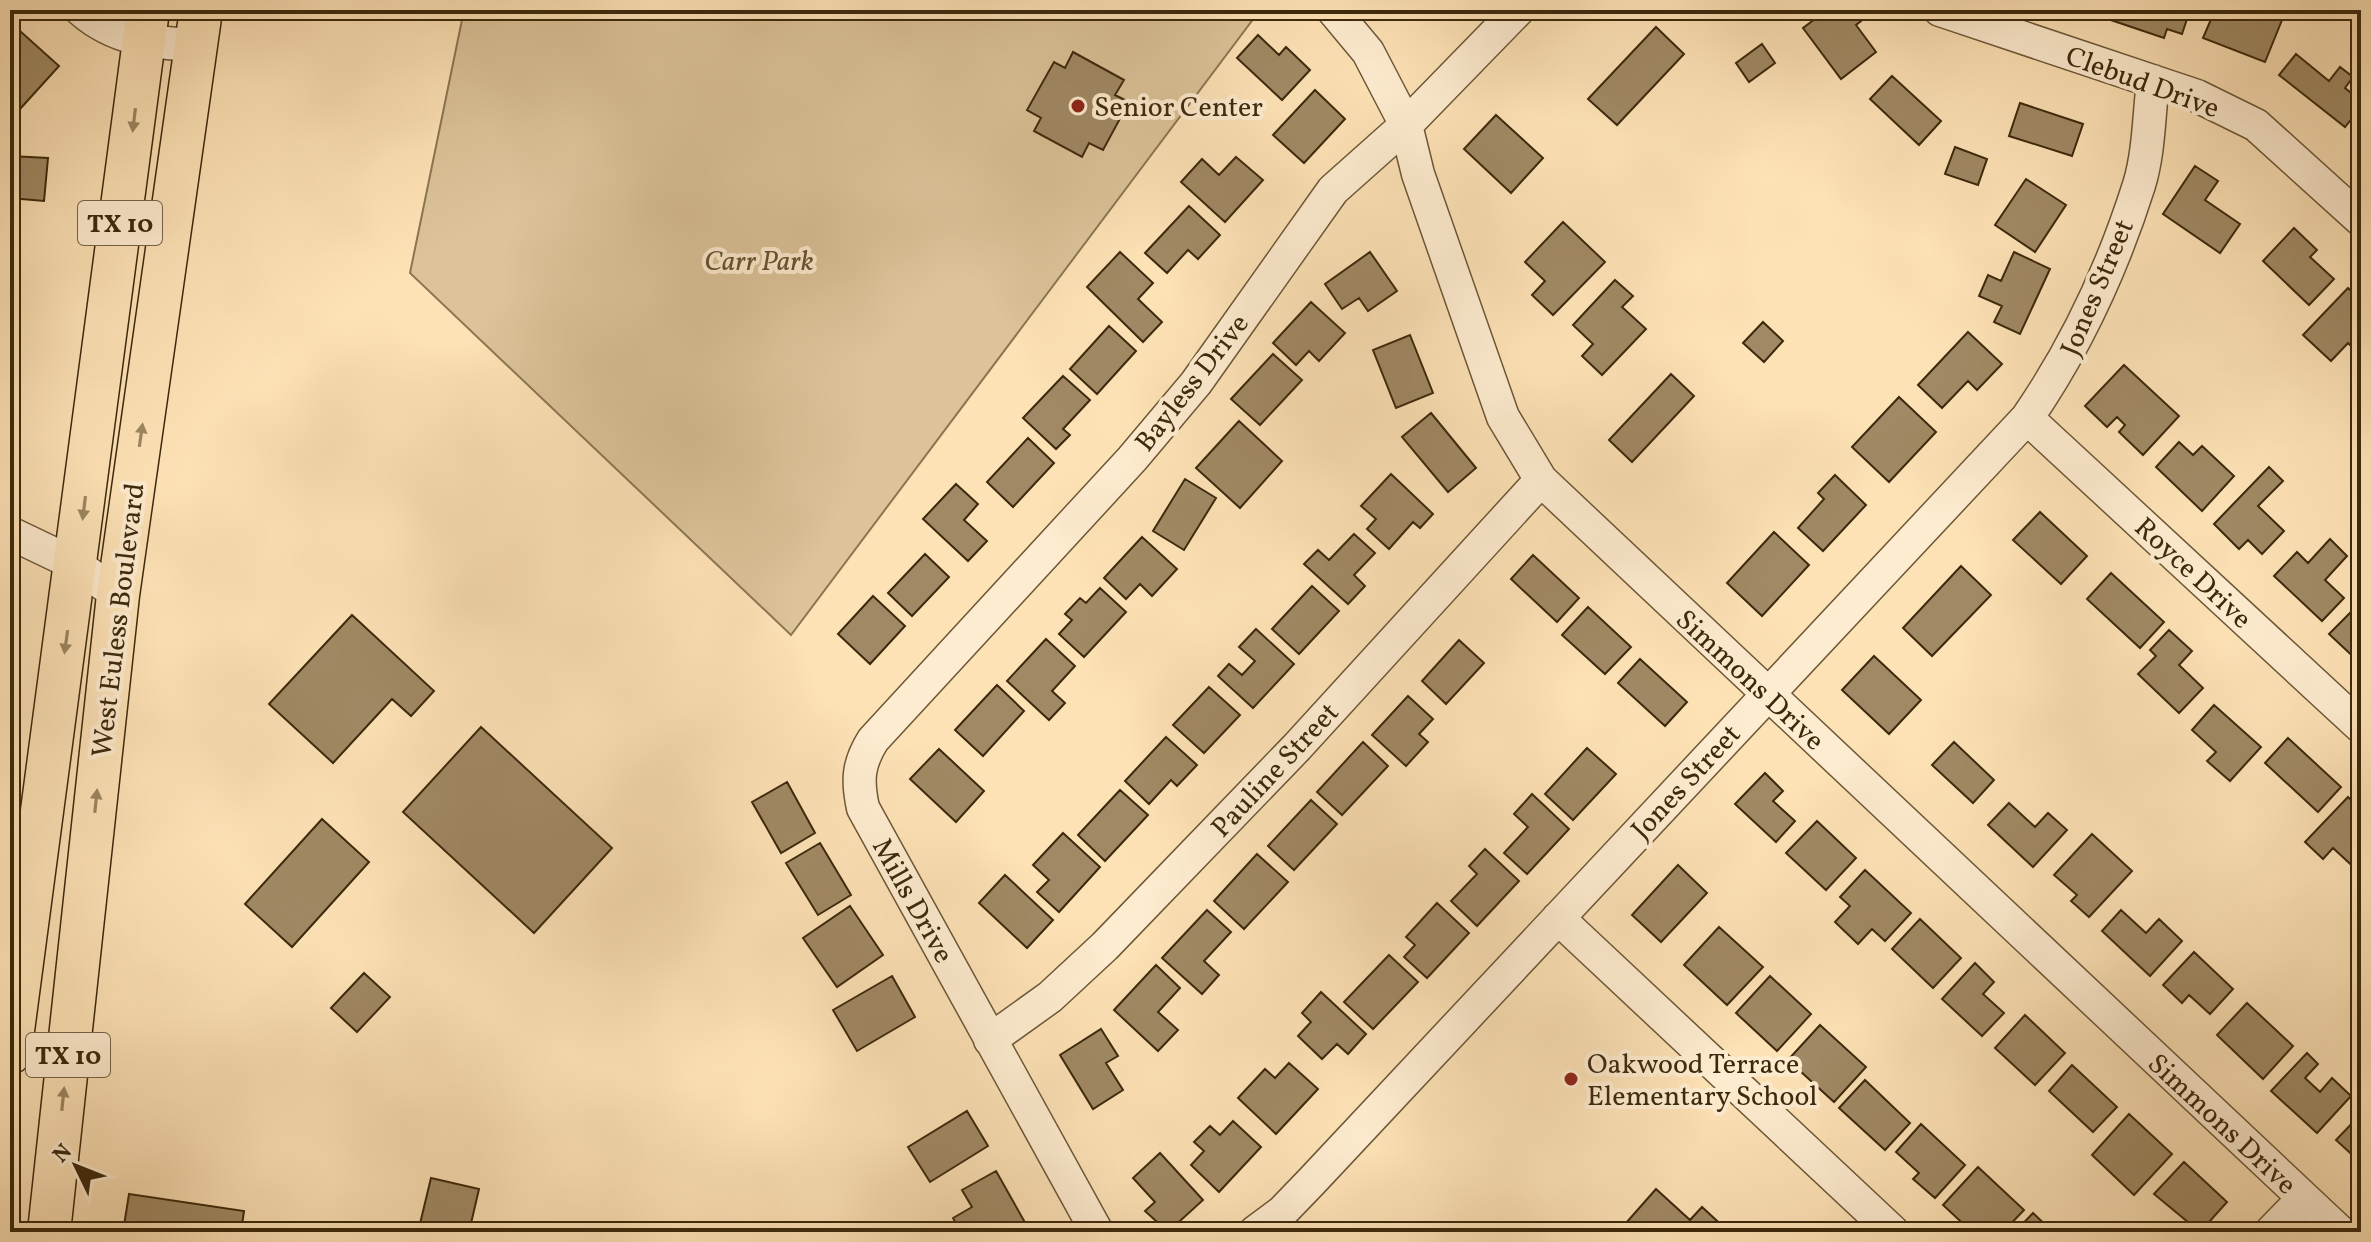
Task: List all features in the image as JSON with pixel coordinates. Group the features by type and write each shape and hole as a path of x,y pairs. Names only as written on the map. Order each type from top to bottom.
{"main road":[{"name":"West Euless Boulevard","path":"10,1053 146,26"},
{"name":"West Euless Boulevard","path":"49,1232 118,595 198,28"}],"street":[{"path":"81,10 93,20 198,28"},
{"name":"Simmons Drive","path":"1333,10 1368,52 1406,125 1418,174 1503,417 1541,480 2340,1232"},
{"name":"Bayless Drive","path":"863,755 873,740 1132,459 1196,383 1333,190 1406,125 1518,10"},
{"name":"Clebud Drive","path":"1940,10 2197,96 2256,125 2361,220"},
{"name":"Jones Street","path":"1255,1232 1282,1212 2027,418 2061,369 2089,312 2140,182 2153,81"},
{"name":"Royce Drive","path":"2027,418 2361,727"},
{"name":"Pauline Street","path":"990,1040 1050,997 1105,946 1297,747 1541,480"},
{"path":"10,533 77,565 118,595"},
{"name":"Mills Drive","path":"863,755 858,785 863,808 1097,1232"},
{"path":"1558,918 1893,1232"},
{"path":"2271,1232 2303,1199"}],"green space":[{"name":"Carr Park","path":"464,10 1260,10 791,635 410,273"}],"building":[{"path":"1827,10 1874,11 1856,25 1876,52 1841,79 1803,28"},
{"path":"2101,10 2190,10 2182,34 2167,29 2164,38 2099,16"},
{"path":"2215,10 2272,10 2284,15 2265,62 2203,38"},
{"path":"10,22 59,66 20,109 10,100"},
{"path":"1656,27 1684,54 1617,125 1588,99"},
{"path":"1258,35 1279,55 1286,47 1310,70 1282,100 1237,58"},
{"path":"1762,44 1775,63 1749,82 1736,63"},
{"name":"Senior Center","path":"1073,52 1124,80 1115,95 1129,102 1103,150 1089,143 1082,157 1034,131 1041,118 1027,110 1054,62 1065,68"},
{"path":"2296,54 2329,81 2340,67 2353,77 2345,88 2361,101 2361,107 2345,127 2279,75"},
{"path":"1892,76 1941,121 1919,145 1870,99"},
{"path":"1315,90 1345,119 1304,163 1273,135"},
{"path":"2020,103 2083,124 2072,156 2009,136"},
{"path":"1496,115 1543,158 1511,193 1464,149"},
{"path":"1955,147 1987,159 1978,185 1945,174"},
{"path":"10,156 48,158 44,201 10,198"},
{"path":"1236,157 1263,180 1225,222 1181,182 1202,159 1219,175"},
{"path":"2195,166 2218,181 2205,200 2240,224 2220,253 2163,214"},
{"path":"2026,179 2066,205 2035,252 1995,225"},
{"path":"1189,206 1220,235 1198,259 1188,250 1167,273 1145,253"},
{"path":"1563,222 1605,262 1553,315 1532,295 1545,281 1525,262"},
{"path":"2294,228 2317,250 2310,257 2334,279 2309,305 2263,261"},
{"path":"1120,252 1153,283 1138,299 1162,322 1143,342 1087,287"},
{"path":"1370,252 1397,291 1368,311 1359,298 1342,309 1325,284"},
{"path":"2014,252 2050,269 2020,334 1994,322 2002,306 1979,296 1988,275 2001,281"},
{"path":"1615,280 1633,296 1622,307 1646,329 1602,375 1582,356 1593,344 1573,325"},
{"path":"2348,288 2361,300 2361,356 2348,343 2331,361 2303,335"},
{"path":"1311,302 1345,333 1319,361 1309,351 1296,365 1273,343"},
{"path":"1763,322 1783,341 1764,362 1743,343"},
{"path":"1109,326 1136,351 1097,394 1070,369"},
{"path":"1968,332 2002,364 1977,390 1968,381 1942,408 1918,385"},
{"path":"1410,335 1433,393 1396,408 1373,350"},
{"path":"1273,354 1302,380 1260,425 1231,399"},
{"path":"2124,365 2179,416 2143,455 2119,432 2125,425 2117,417 2107,427 2085,406"},
{"path":"1671,374 1694,396 1632,462 1609,440"},
{"path":"1063,376 1090,400 1063,429 1070,435 1056,449 1023,418"},
{"path":"1899,397 1936,432 1889,482 1852,447"},
{"path":"1431,413 1476,468 1448,492 1402,437"},
{"path":"1239,421 1282,461 1240,508 1196,468"},
{"path":"1028,438 1054,463 1013,507 987,482"},
{"path":"2179,442 2193,455 2202,446 2234,476 2202,511 2156,467"},
{"path":"2269,467 2283,481 2258,506 2284,531 2262,554 2248,540 2239,549 2214,524"},
{"path":"1391,474 1433,514 1420,528 1413,522 1389,549 1367,529 1376,519 1361,506"},
{"path":"1835,475 1866,505 1823,551 1798,528 1824,499 1818,493"},
{"path":"1185,479 1216,498 1184,550 1153,531"},
{"path":"956,484 978,504 964,520 987,541 968,561 923,519"},
{"path":"2040,512 2087,556 2061,584 2013,540"},
{"path":"1774,532 1809,565 1762,616 1727,583"},
{"path":"1354,534 1375,553 1354,575 1365,586 1348,604 1304,564 1318,550 1329,560"},
{"path":"1142,537 1177,569 1152,596 1140,584 1126,599 1104,578"},
{"path":"2330,539 2347,556 2325,580 2344,598 2322,621 2274,576 2297,552 2308,563"},
{"path":"925,554 949,577 912,616 888,593"},
{"path":"1533,555 1579,598 1557,622 1511,579"},
{"path":"1961,566 1991,595 1932,656 1903,628"},
{"path":"2111,573 2164,622 2140,648 2087,599"},
{"path":"1312,586 1339,611 1299,654 1272,629"},
{"path":"1100,588 1126,612 1084,657 1059,634 1072,620 1065,614 1080,598 1086,603"},
{"path":"873,596 905,626 870,664 838,634"},
{"path":"1588,607 1631,647 1605,674 1562,635"},
{"path":"2351,612 2361,621 2361,664 2329,634"},
{"path":"352,615 434,691 411,716 392,699 333,763 269,704"},
{"path":"1256,629 1294,664 1253,708 1218,676 1229,664 1242,675 1255,661 1239,647"},
{"path":"2169,630 2192,651 2179,665 2203,688 2179,713 2138,674 2156,656 2150,650"},
{"path":"1046,639 1075,666 1052,691 1065,703 1049,720 1007,681"},
{"path":"1459,640 1484,663 1446,704 1422,681"},
{"path":"1874,656 1921,700 1889,734 1842,690"},
{"path":"1640,659 1687,702 1665,726 1618,683"},
{"path":"997,685 1024,711 983,756 955,730"},
{"path":"1209,687 1240,715 1204,753 1173,725"},
{"path":"1408,696 1433,719 1419,734 1428,742 1406,766 1372,735"},
{"path":"2214,705 2261,747 2230,781 2207,761 2216,752 2192,730"},
{"path":"481,727 612,848 534,933 403,812"},
{"path":"1166,737 1197,765 1177,786 1171,780 1149,804 1125,781"},
{"path":"2288,738 2341,787 2318,812 2265,763"},
{"path":"1363,742 1388,766 1342,815 1317,792"},
{"path":"1954,742 1994,780 1973,803 1932,765"},
{"path":"1587,748 1616,774 1573,820 1545,794"},
{"path":"939,749 984,791 956,822 910,779"},
{"path":"1765,773 1783,791 1773,801 1795,821 1776,842 1735,804"},
{"path":"787,782 815,833 781,853 752,802"},
{"path":"1120,790 1148,815 1105,861 1078,835"},
{"path":"1532,794 1569,829 1527,874 1504,853 1528,827 1514,814"},
{"path":"2348,797 2361,810 2358,828 2361,831 2361,874 2333,848 2323,859 2305,842"},
{"path":"1311,800 1337,824 1294,870 1268,846"},
{"path":"2009,803 2035,827 2048,813 2067,830 2033,867 1988,825"},
{"path":"322,819 369,862 292,947 245,904"},
{"path":"1817,821 1856,858 1826,890 1786,853"},
{"path":"1063,833 1100,867 1059,912 1037,892 1049,880 1033,865"},
{"path":"2092,834 2132,871 2089,917 2071,901 2077,895 2054,875"},
{"path":"820,843 851,895 818,915 786,863"},
{"path":"1485,849 1519,881 1477,926 1451,901 1477,874 1469,866"},
{"path":"1257,854 1288,882 1244,929 1214,901"},
{"path":"1678,865 1707,893 1661,942 1632,915"},
{"path":"1865,870 1911,913 1885,941 1872,929 1858,944 1835,922 1850,906 1840,897"},
{"path":"1005,875 1053,920 1027,948 979,903"},
{"path":"1437,903 1469,933 1427,978 1404,957 1415,945 1406,937"},
{"path":"850,906 883,955 837,987 803,938"},
{"path":"1207,910 1231,932 1204,961 1219,975 1202,994 1162,958"},
{"path":"2121,910 2146,933 2159,919 2182,941 2150,976 2102,931"},
{"path":"1920,919 1961,958 1933,988 1892,949"},
{"path":"1719,927 1763,967 1727,1005 1684,965"},
{"path":"2194,952 2233,989 2210,1014 2189,995 2182,1003 2163,985"},
{"path":"1389,955 1418,982 1373,1029 1344,1002"},
{"path":"1975,963 1994,982 1983,994 2004,1013 1982,1036 1942,999"},
{"path":"1156,965 1180,988 1158,1012 1178,1030 1158,1051 1114,1010"},
{"path":"364,973 390,997 357,1032 331,1008"},
{"path":"892,976 915,1017 857,1051 833,1010"},
{"path":"1770,976 1811,1014 1777,1051 1736,1013"},
{"path":"1321,992 1366,1034 1348,1054 1337,1044 1322,1059 1298,1036 1311,1022 1302,1013"},
{"path":"2247,1003 2293,1046 2263,1079 2217,1035"},
{"path":"2025,1015 2065,1053 2035,1085 1995,1048"},
{"path":"1820,1025 1866,1067 1834,1102 1788,1060"},
{"path":"1101,1029 1118,1056 1106,1063 1123,1090 1093,1109 1060,1055"},
{"path":"2307,1053 2318,1064 2305,1078 2320,1092 2332,1078 2351,1096 2317,1133 2271,1091"},
{"path":"1289,1063 1318,1089 1276,1134 1238,1098 1265,1069 1275,1078"},
{"path":"2072,1065 2117,1107 2093,1132 2049,1091"},
{"path":"1865,1080 1910,1123 1885,1150 1839,1108"},
{"path":"967,1111 988,1146 930,1182 908,1147"},
{"path":"2129,1114 2172,1154 2134,1195 2092,1155"},
{"path":"2358,1117 2361,1119 2361,1171 2356,1166 2360,1162 2336,1140"},
{"path":"1233,1121 1261,1147 1219,1192 1191,1165 1204,1151 1194,1142 1210,1126 1220,1135"},
{"path":"1921,1124 1965,1165 1935,1198 1913,1179 1919,1173 1896,1152"},
{"path":"1160,1153 1203,1200 1168,1232 1145,1211 1155,1202 1133,1178"},
{"path":"2184,1162 2227,1202 2200,1232 2154,1194"},
{"path":"1978,1167 2024,1210 2003,1232 1972,1232 1943,1205"},
{"path":"996,1171 1027,1226 1016,1232 987,1232 984,1226 975,1232 961,1232 953,1218 972,1207 962,1190"},
{"path":"431,1178 479,1189 469,1232 418,1232"},
{"path":"1656,1189 1690,1220 1702,1207 1729,1232 1618,1232"},
{"path":"129,1194 244,1211 241,1232 123,1232"},
{"path":"2033,1213 2053,1232 2015,1232"}],"place":[{"name":"Senior Center","path":"1078,106"},
{"name":"Oakwood Terrace Elementary School","path":"1571,1079"}]}
